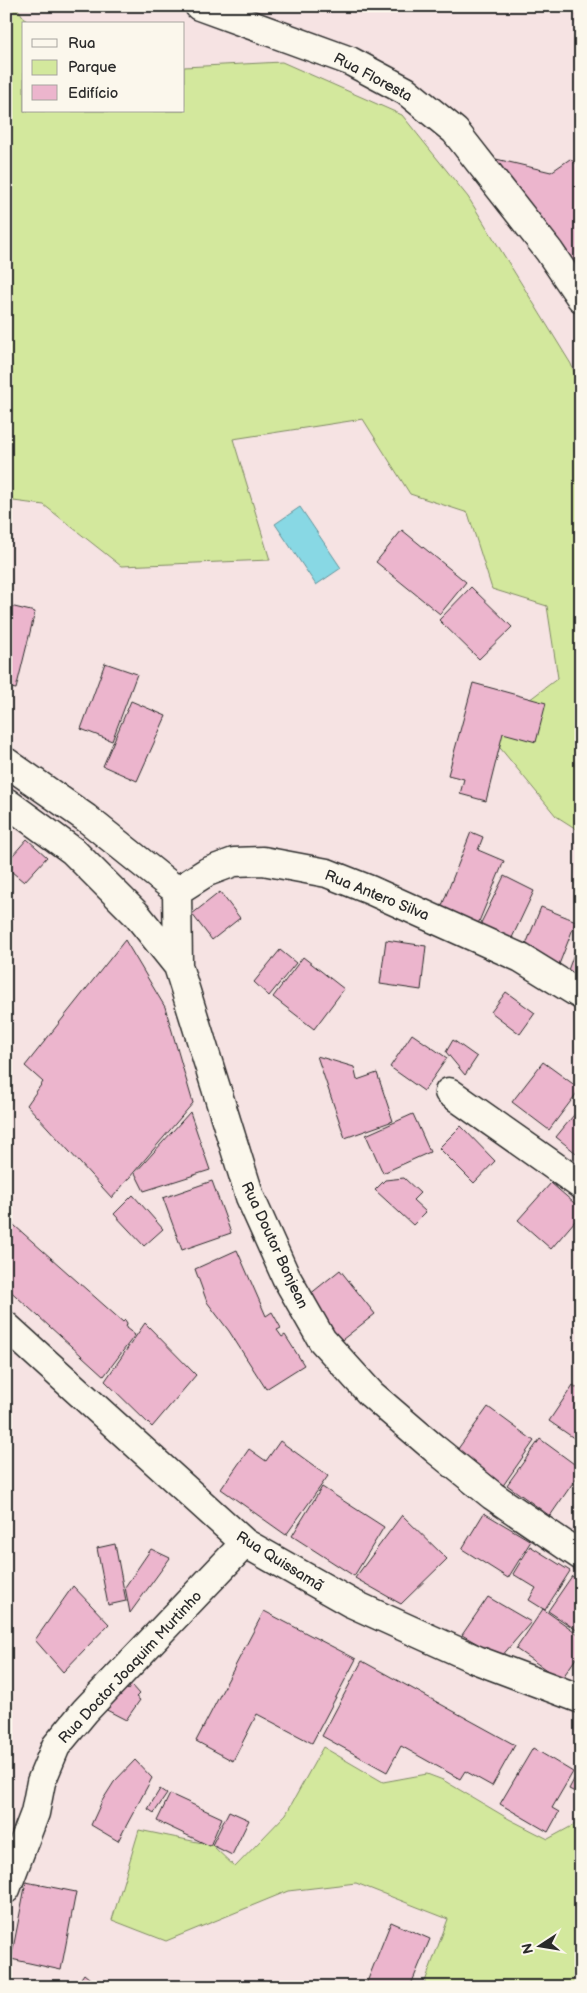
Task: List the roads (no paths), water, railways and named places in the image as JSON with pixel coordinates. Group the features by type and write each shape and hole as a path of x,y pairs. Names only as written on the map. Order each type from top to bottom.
{"street":[{"name":"Rua Floresta","path":"199,6 350,61 406,91 455,131 549,251 581,298"},
{"path":"6,762 86,818 178,892 178,966"},
{"name":"Rua Doutor Bonjean","path":"6,802 73,851 137,915 178,966 250,1197 286,1276 322,1340 371,1394 435,1449 493,1496 581,1556"},
{"name":"Rua Antero Silva","path":"178,892 207,872 234,862 263,861 327,873 370,890 521,958 581,995"},
{"path":"449,1092 581,1186"},
{"name":"Rua Quissamã","path":"6,1326 245,1543 350,1603 477,1660 581,1699"},
{"name":"Rua Doctor Joaquim Murtinho","path":"6,1889 35,1813 41,1782 56,1746 85,1711 245,1543"}],"water":[{"path":"300,507 341,568 316,585 275,524"}]}
